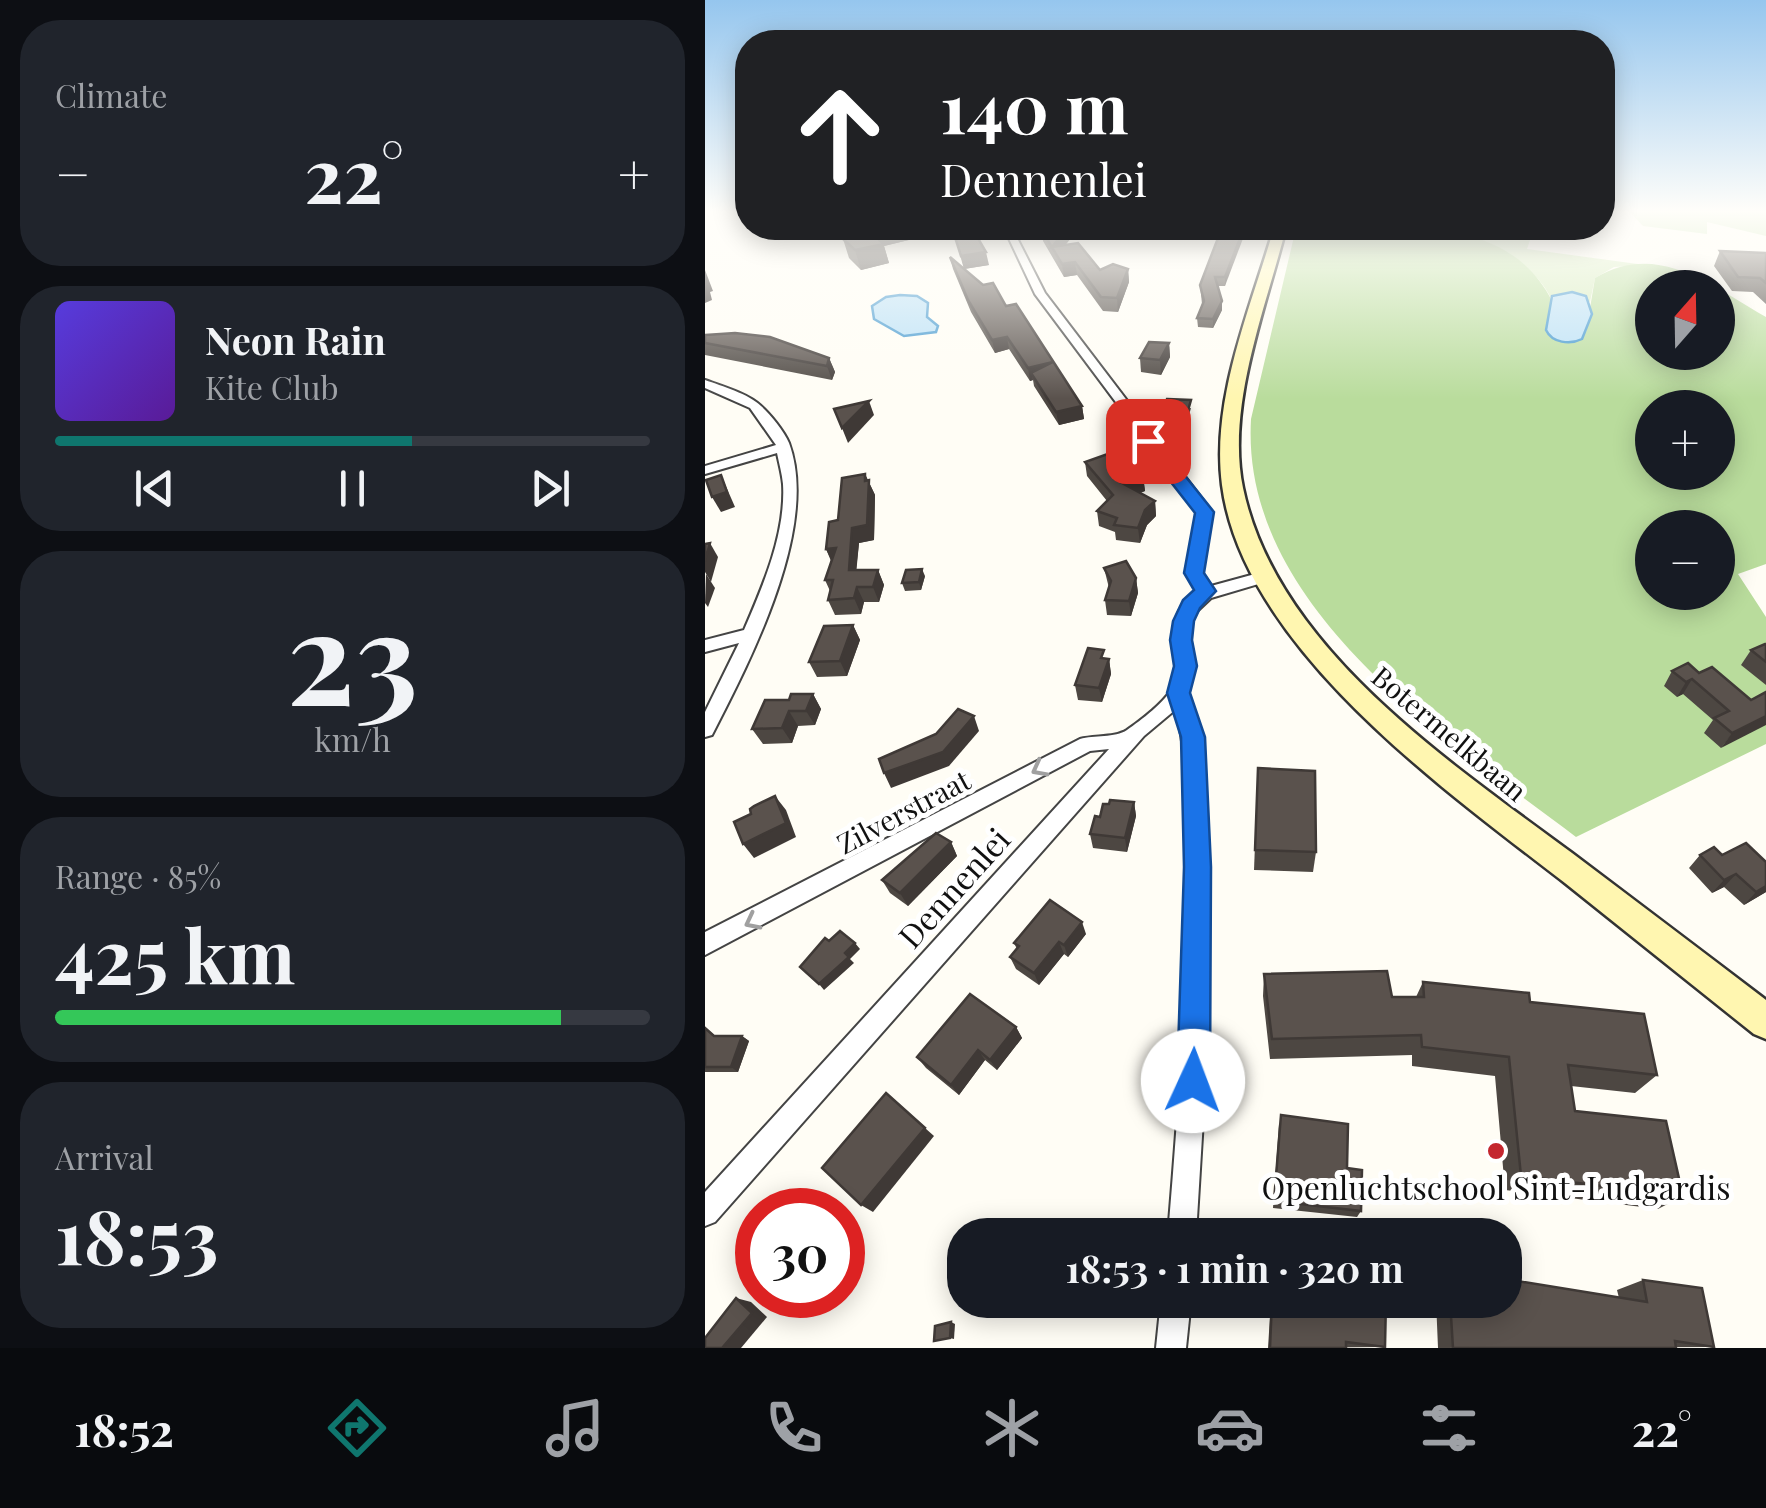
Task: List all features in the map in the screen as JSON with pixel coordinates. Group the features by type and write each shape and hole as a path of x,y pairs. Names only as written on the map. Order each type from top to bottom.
{"main road":[{"name":"Botermelkbaan","path":"1268,273 1229,418 1227,447 1235,504 1267,576 1319,653 1397,732 1766,1022"}],"street":[{"path":"1030,273 1040,294 1189,496 1205,512 1194,573 1206,591"},
{"path":"705,384 754,402 774,422 783,447 791,506 775,576 752,634 705,730"},
{"path":"705,470 783,447"},
{"path":"1183,1218 1195,1054 1197,867 1193,737 1178,693 1185,666 1183,621 1191,605 1206,591 1267,576"},
{"path":"705,646 752,634"},
{"name":"Dennenlei","path":"705,1212 1130,740 1178,693"},
{"name":"Zilverstraat","path":"705,944 1087,744 1110,738 1130,740"},
{"path":"1171,1348 1174,1318"}],"green space":[{"path":"1285,273 1532,273 1552,301 1546,330 1549,336 1571,343 1586,332 1595,278 1607,273 1635,273 1635,370 1735,370 1735,299 1766,317 1766,564 1738,574 1766,617 1766,744 1576,837 1413,711 1360,661 1314,607 1279,549 1256,487 1251,419"},
{"path":"1532,273 1604,273 1595,278 1590,302 1572,292 1551,298"}],"water":[{"path":"1572,292 1586,296 1592,314 1582,339 1562,342 1546,330 1552,296"},
{"path":"917,296 928,303 927,317 938,326 936,332 904,336 874,319 872,306 886,297"}],"building":[{"path":"957,273 969,273 983,285 993,283 1006,306 1016,304 1082,406 1056,412 1031,373 1053,362 1028,368 1007,337 992,340"},
{"path":"1083,273 1127,273 1117,298 1101,297"},
{"path":"1205,273 1227,273 1225,277 1215,277 1222,301 1213,319 1197,318 1204,301 1200,285"},
{"path":"1735,273 1766,273 1766,283 1760,278 1738,277"},
{"path":"705,335 770,337 829,358 827,366 705,343"},
{"path":"1149,342 1169,343 1160,360 1140,358"},
{"path":"1167,399 1191,400 1187,414 1162,412"},
{"path":"869,401 842,428 834,409"},
{"path":"1119,450 1143,476 1122,483 1155,501 1145,510 1138,528 1114,525 1117,518 1097,511 1113,495 1085,462"},
{"path":"865,474 865,481 869,480 867,525 852,528 849,570 878,570 873,587 857,587 854,598 828,600 833,580 825,580 836,548 826,549 829,522 838,520 842,478"},
{"path":"721,475 727,492 712,497 706,480"},
{"path":"1126,561 1136,578 1129,601 1105,600 1111,581 1104,568"},
{"path":"922,569 919,582 902,583 906,570"},
{"path":"853,625 840,661 809,662 824,626"},
{"path":"1766,644 1766,662 1751,650"},
{"path":"1088,648 1104,650 1101,658 1109,659 1099,688 1075,685"},
{"path":"1688,663 1699,673 1712,667 1751,700 1766,692 1766,716 1732,733 1714,718 1729,711 1692,679 1686,682 1672,671"},
{"path":"791,694 813,694 806,711 789,711 782,728 752,729 765,700 789,700"},
{"path":"958,709 974,716 943,752 884,773 879,759 936,734"},
{"path":"1258,768 1315,771 1316,852 1255,850"},
{"path":"775,796 786,823 743,844 734,822"},
{"path":"1110,800 1134,802 1125,838 1090,834 1095,816 1100,817 1103,804"},
{"path":"936,833 951,842 900,893 882,880"},
{"path":"1746,843 1766,862 1766,886 1756,892 1736,874 1724,880 1700,855 1714,847 1722,855"},
{"path":"1050,900 1082,922 1064,945 1059,942 1034,973 1010,957 1019,946 1014,943"},
{"path":"840,931 855,943 845,953 849,957 819,984 800,967 825,938 829,941"},
{"path":"1387,971 1392,997 1424,997 1423,982 1529,993 1530,1002 1644,1014 1657,1075 1568,1065 1575,1111 1666,1121 1683,1196 1521,1176 1509,1057 1422,1047 1421,1035 1272,1039 1264,974"},
{"path":"970,994 1016,1027 990,1060 978,1050 951,1085 917,1057"},
{"path":"705,1028 714,1036 742,1036 731,1067 705,1067"},
{"path":"886,1093 925,1128 865,1200 865,1188 843,1188 822,1168"},
{"path":"1281,1115 1348,1124 1347,1168 1362,1170 1361,1211 1274,1201"},
{"path":"1643,1280 1702,1288 1714,1347 1675,1341 1676,1348 1453,1348 1451,1318 1522,1318 1522,1282 1647,1302"},
{"path":"735,1299 735,1318 748,1318 722,1348 705,1348 705,1338"},
{"path":"1271,1318 1386,1318 1385,1347 1346,1342 1346,1348 1270,1348"},
{"path":"951,1322 950,1338 934,1341 935,1326"}],"place":[{"name":"Openluchtschool Sint-Ludgardis","path":"1496,1151"}],"route":[{"path":"1148,441 1205,512 1194,573 1206,591 1191,605 1183,621 1185,666 1178,693 1193,737 1197,867 1193,1081"}]}
